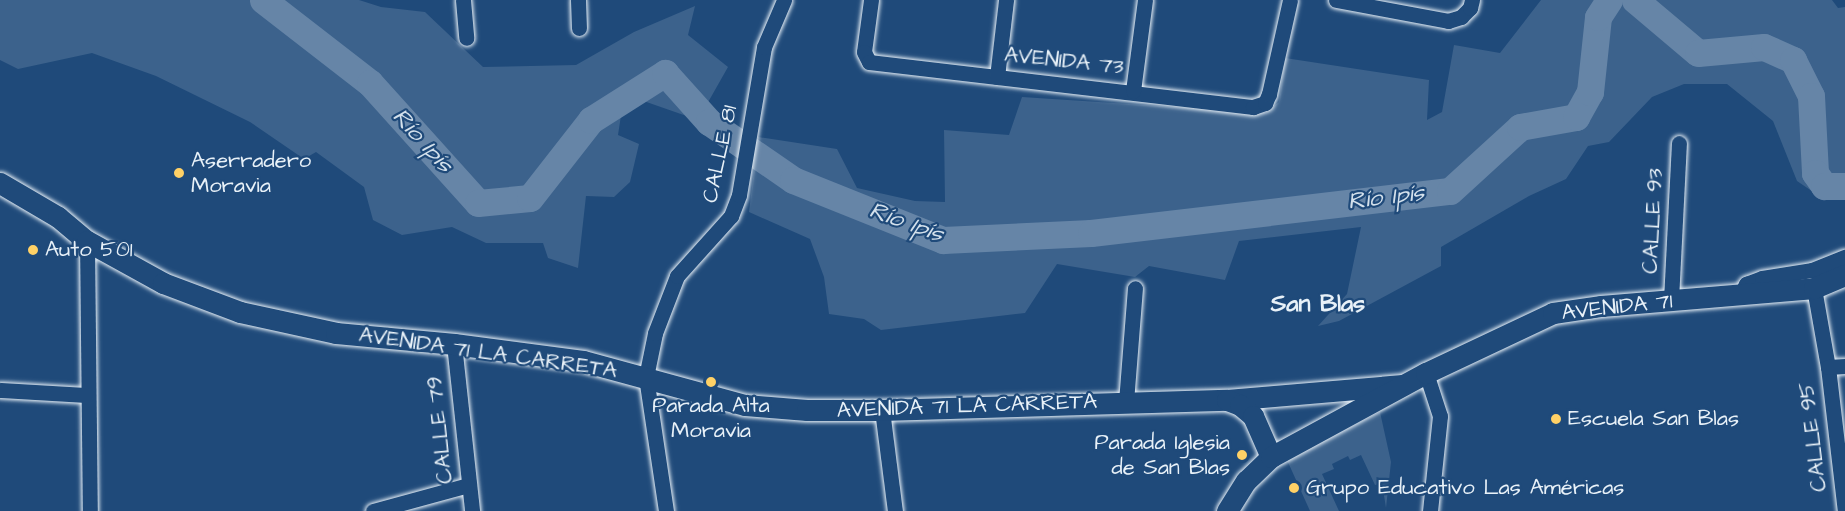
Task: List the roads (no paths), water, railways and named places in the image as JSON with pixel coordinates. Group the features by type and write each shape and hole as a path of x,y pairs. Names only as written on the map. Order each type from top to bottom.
{"street":[{"path":"463,0 466,38"},
{"path":"578,0 579,28"},
{"name":"CALLE 81","path":"666,511 646,377 655,333 677,276 731,216 739,195 764,47 784,0"},
{"name":"AVENIDA 73","path":"871,0 864,52 869,62 879,65 1133,91 1253,106 1265,103 1269,94 1290,0"},
{"path":"997,77 1006,0"},
{"path":"1133,91 1145,0"},
{"path":"1336,0 1448,21 1461,17 1470,8 1472,0"},
{"name":"CALLE 93","path":"1671,300 1679,143"},
{"name":"AVENIDA 71 LA CARRETA","path":"0,183 58,217 87,241 163,283 240,312 336,333 454,344 583,361 745,405 807,410 882,410 1227,400 1402,385"},
{"path":"87,241 90,511"},
{"path":"1740,295 1746,284 1762,278 1812,270 1845,257"},
{"name":"AVENIDA 71","path":"1227,511 1246,481 1271,457 1426,372 1552,313 1814,288 1845,275"},
{"path":"1126,402 1135,288"},
{"name":"CALLE 95","path":"1814,288 1828,367 1845,511"},
{"name":"CALLE 79","path":"454,344 472,511"},
{"path":"1828,367 1845,366"},
{"path":"1426,372 1440,416 1430,511"},
{"path":"0,390 87,396"},
{"path":"1227,400 1240,405 1253,416 1271,457"},
{"path":"882,410 895,511"},
{"path":"373,511 468,486"}],"waterway":[{"name":"Río Ipís","path":"263,0 370,83 478,203 530,198 591,120 665,73 709,122 793,180 943,240 1091,233 1450,191 1520,127 1576,117 1590,92 1598,17 1609,0"},
{"name":"Río Ipís","path":"1635,0 1698,53 1764,47 1793,60 1811,96 1815,173 1824,186 1845,186"}],"place":[{"name":"Aserradero Moravia","path":"179,173"},
{"name":"Auto 501","path":"33,250"},
{"name":"Parada Alta Moravia","path":"711,382"},
{"name":"Escuela San Blas","path":"1556,419"},
{"name":"Parada Iglesia de San Blas","path":"1242,455"},
{"name":"Grupo Educativo Las Américas","path":"1294,488"}],"district":[{"name":"San Blas","path":"1318,305"}]}
